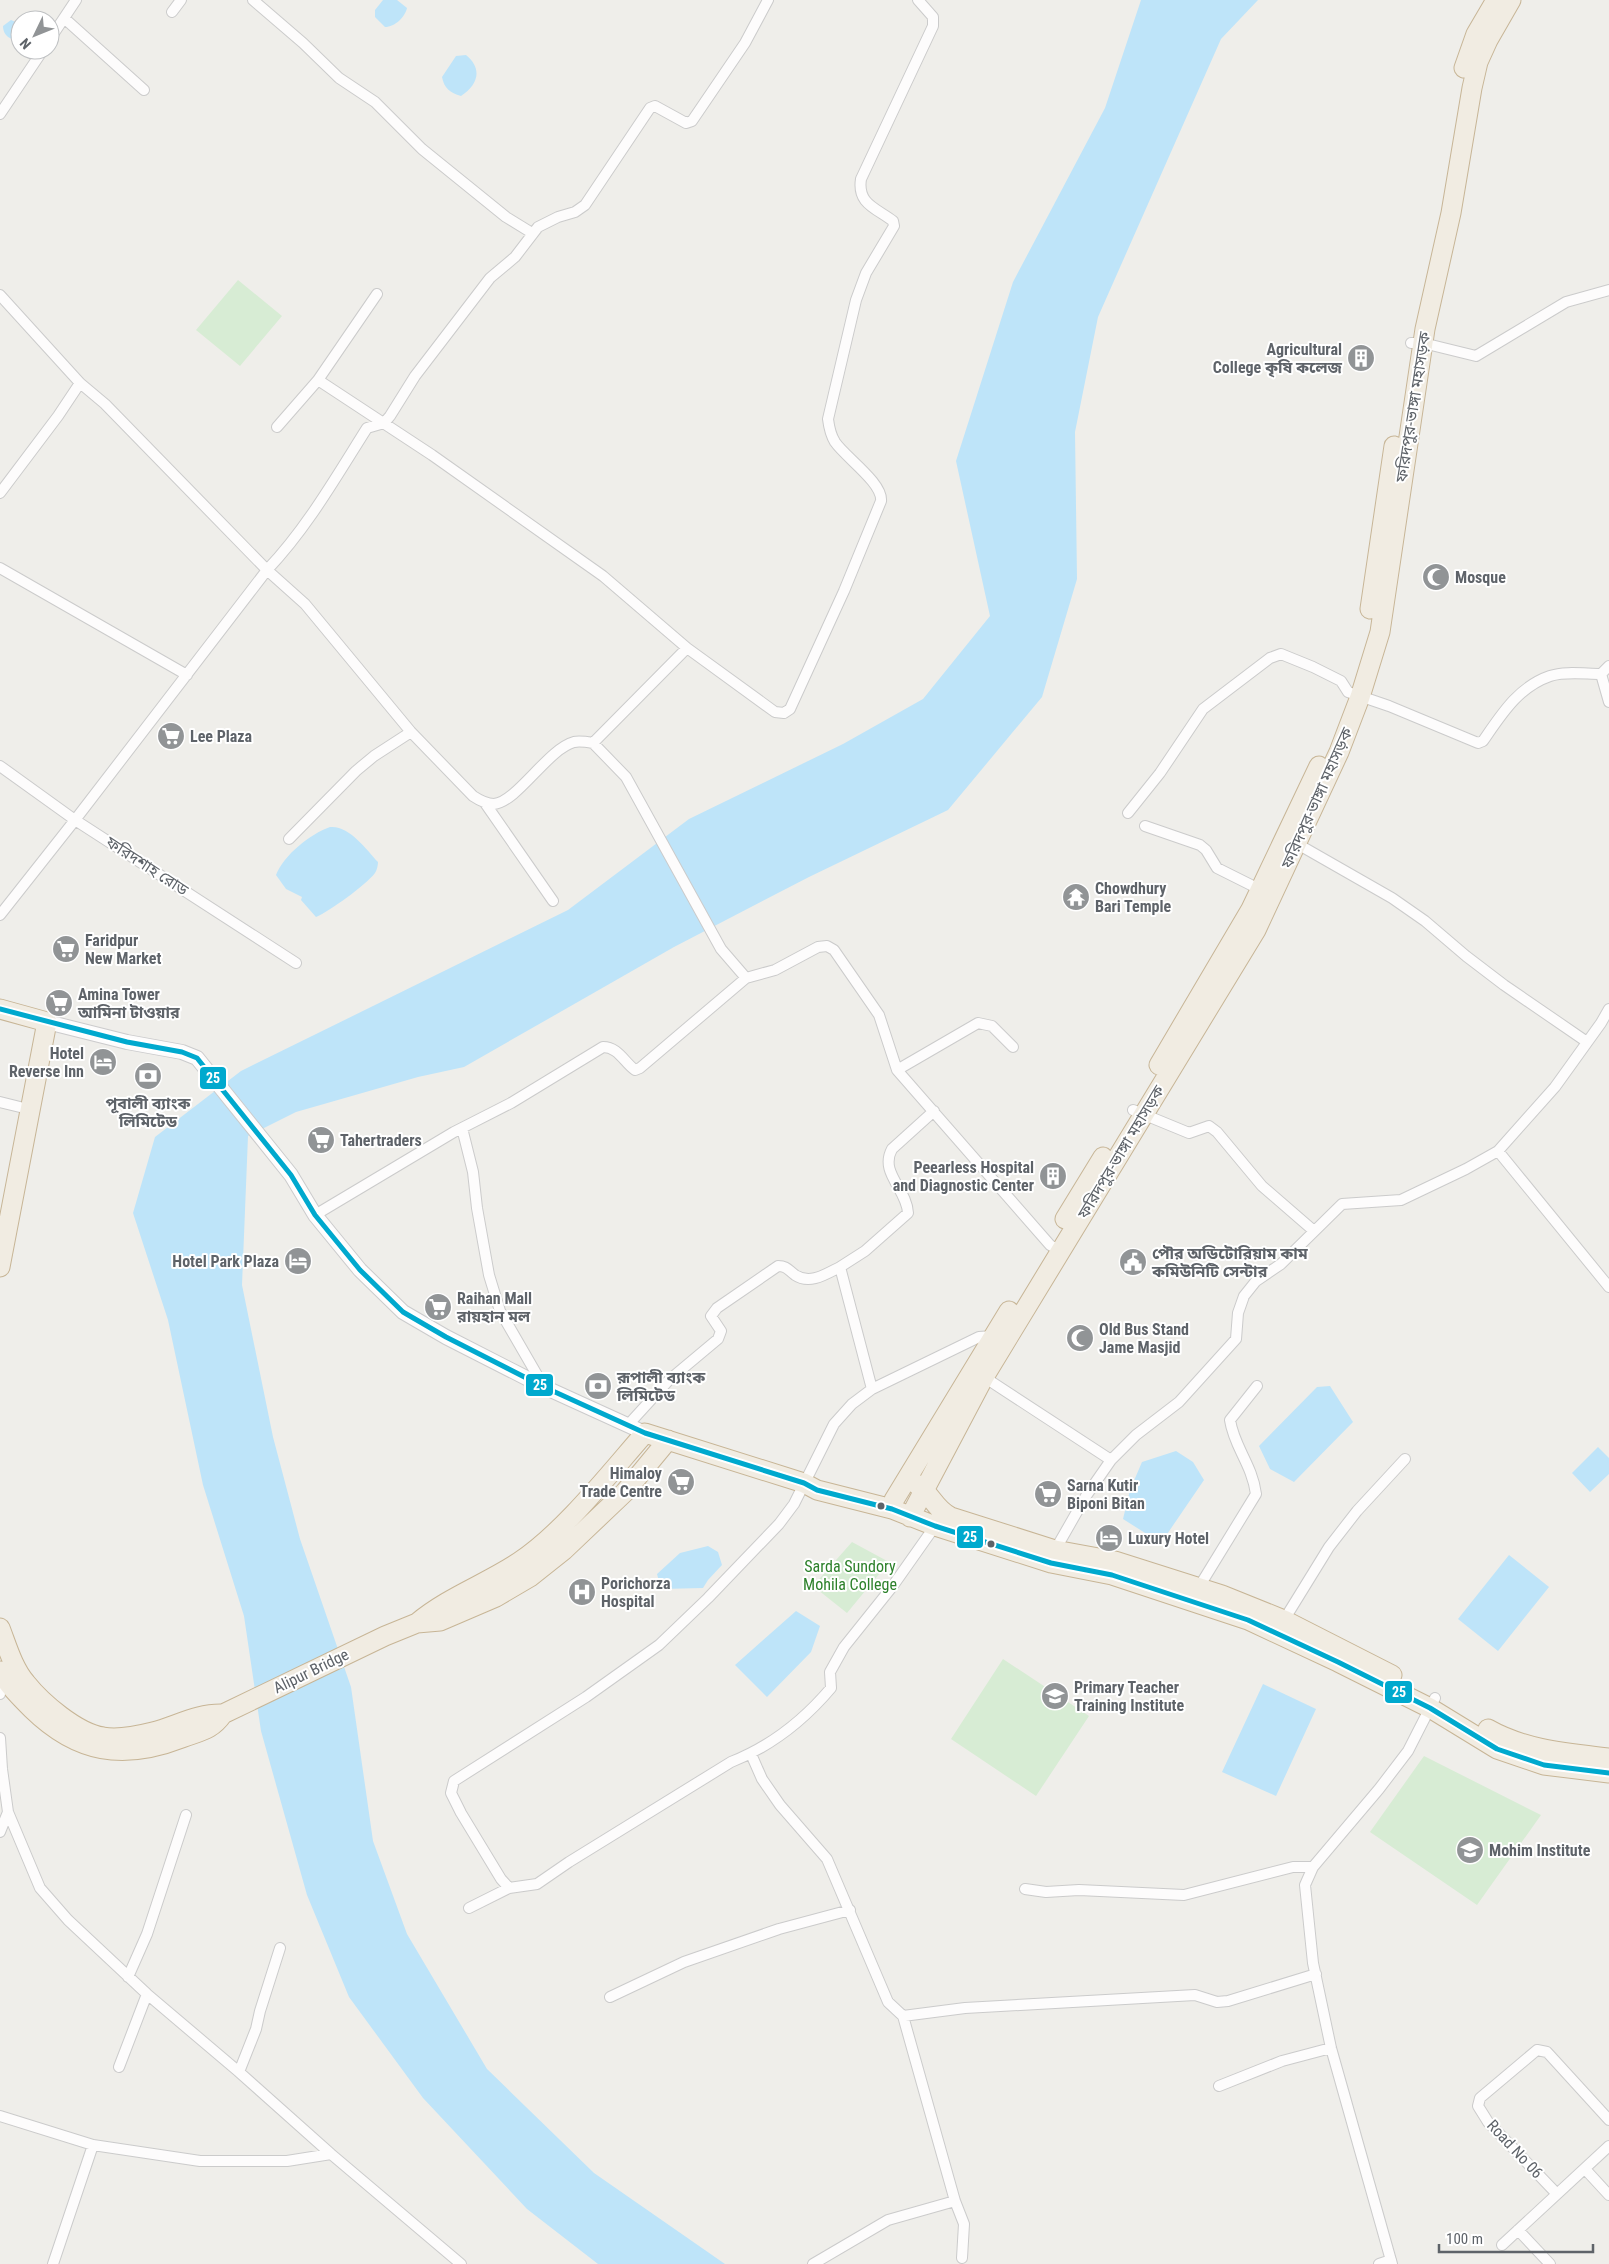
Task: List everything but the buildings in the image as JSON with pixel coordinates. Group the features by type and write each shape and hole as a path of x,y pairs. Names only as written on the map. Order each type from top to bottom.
{"highway":[{"name":"ফরিদপুর-ভাঙ্গা মহাসড়ক","path":"1452,168 1466,58 1476,34 1496,0"},
{"name":"ফরিদপুর-ভাঙ্গা মহাসড়ক","path":"961,1404 984,1377 1055,1248 1249,927 1291,840 1328,747 1354,695 1386,542 1417,343 1452,168 1478,62 1488,40 1511,0"},
{"name":"ফরিদপুর-ভাঙ্গা মহাসড়ক","path":"1249,927 1261,890 1291,840"},
{"path":"0,1009 41,1020"},
{"path":"0,1204 20,1107 41,1020"},
{"path":"0,1267 41,1020"},
{"name":"ফরিদপুর-ভাঙ্গা মহাসড়ক","path":"910,1516 915,1485 961,1404 994,1336 1055,1248"},
{"path":"417,1623 433,1609 519,1561 550,1537 645,1433 804,1483 817,1490 892,1509 935,1526 1053,1556 1248,1620 1433,1703 1503,1737 1547,1751 1609,1758"},
{"path":"417,1623 440,1621 496,1597 530,1577 564,1550 625,1492 668,1440"},
{"path":"804,1483 818,1480 877,1496 915,1485 944,1513 1053,1556 1115,1561 1198,1587 1284,1620 1344,1649 1433,1703 1497,1749 1544,1765 1609,1772"},
{"name":"ফরিদপুর-ভাঙ্গা মহাসড়ক","path":"892,1509 894,1500 915,1485"},
{"name":"Alipur Bridge","path":"0,1628 5,1668 15,1692 43,1720 70,1738 98,1750 124,1752 157,1748 214,1726 230,1710 385,1636 417,1623"}],"main road":[{"path":"41,1020 126,1042 182,1052 197,1058 291,1175 315,1215 360,1270 403,1312 446,1337 544,1387 645,1433"}],"street":[{"path":"60,24 76,0"},
{"path":"172,12 181,0"},
{"path":"253,0 303,43 338,78 375,102 422,149 506,218 532,234"},
{"path":"0,915 267,570 309,519 367,428 384,423 415,376 490,278 515,257 538,227 558,217 574,212 584,205 650,108 655,106 686,123 692,121 745,43 768,0"},
{"path":"318,380 432,455 603,576 687,648 775,712 784,713 790,709 844,590 882,496 875,484 835,442 830,432 828,419 856,300 866,273 894,226 893,221 864,200 860,189 861,179 933,26 933,17 918,0"},
{"path":"64,18 144,90"},
{"path":"0,114 36,60"},
{"path":"1417,343 1476,356 1566,302 1609,290"},
{"path":"277,427 318,380 377,294"},
{"path":"0,295 80,383 105,404 267,570 305,604 411,732 472,796 484,802 496,804 507,798 560,750 574,742 593,743 626,778 721,950 746,978"},
{"path":"0,493 58,416 80,383"},
{"path":"0,568 187,675"},
{"path":"593,743 687,648"},
{"path":"1128,813 1160,773 1203,709 1270,658 1281,654 1341,681 1354,695 1389,706 1478,743 1484,741 1510,704 1528,688 1550,676 1601,674 1609,666"},
{"path":"1601,674 1609,702"},
{"path":"289,839 356,771 374,756 411,732"},
{"name":"ফরিদশাহ রোড","path":"0,766 75,820 296,963"},
{"path":"484,802 553,901"},
{"path":"1145,826 1200,845 1206,850 1217,868 1261,890"},
{"path":"1291,840 1392,898 1425,921 1504,985 1587,1042"},
{"path":"315,1215 462,1128 511,1103 603,1047 610,1047 616,1051 635,1070 640,1068 746,978 775,970 818,947 827,946 834,950 879,1015 897,1070 1055,1248"},
{"path":"1053,1556 1086,1496 1111,1460 1136,1435 1179,1402 1236,1339 1238,1312 1244,1296 1256,1281 1281,1264 1342,1204 1401,1200 1466,1169 1498,1151 1555,1087 1609,1008"},
{"path":"897,1070 978,1023 992,1026 1013,1047"},
{"path":"0,1102 20,1107"},
{"path":"628,1425 669,1380 718,1339 721,1330 711,1316 717,1308 778,1266 784,1266 803,1279 810,1279 840,1267 866,1251 908,1213 906,1201 887,1165 888,1157 892,1149 934,1111"},
{"path":"1138,1112 1189,1132 1209,1126 1217,1132 1262,1186 1314,1231"},
{"path":"462,1128 473,1172 488,1275 500,1311 544,1387"},
{"path":"1498,1151 1609,1287"},
{"path":"840,1267 872,1389"},
{"path":"509,1888 501,1879 461,1813 451,1792 454,1781 578,1702 659,1645 708,1598 779,1524 794,1504 834,1424 852,1404 872,1389 979,1337 994,1336"},
{"path":"984,1377 1111,1460"},
{"path":"1198,1587 1256,1494 1254,1476 1231,1430 1230,1420 1257,1386"},
{"path":"1284,1620 1330,1547 1356,1512 1405,1459"},
{"path":"469,1908 509,1888 537,1884 569,1862 731,1762 751,1754 776,1738 807,1713 830,1688 830,1672 844,1647 892,1587 935,1526"},
{"path":"0,1694 5,1668"},
{"path":"1379,2264 1392,2262 1331,2048 1316,1974 1305,1885 1313,1867 1379,1790 1408,1751 1433,1703"},
{"path":"0,1738 1,1769 8,1812 40,1888 68,1920 146,1994 240,2072 331,2154 461,2264"},
{"path":"751,1754 762,1779 780,1805 826,1859 850,1910 888,2002 903,2016 955,2201 964,2224 962,2258"},
{"path":"0,1832 8,1812"},
{"path":"128,1977 147,1934 186,1815"},
{"path":"1025,1889 1046,1892 1079,1890 1184,1895 1293,1867 1313,1867"},
{"path":"610,1997 684,1962 779,1929 850,1910"},
{"path":"240,2072 256,2029 280,1948"},
{"path":"903,2016 965,2008 1195,1995 1217,2002 1228,2001 1316,1974"},
{"path":"119,2067 146,1994"},
{"path":"1219,2086 1282,2061 1331,2048"},
{"name":"Road No 06","path":"1557,2194 1488,2122 1478,2106 1480,2098 1538,2050 1547,2052 1609,2120"},
{"path":"0,2116 93,2145 200,2161 287,2161 331,2154"},
{"path":"52,2264 93,2145"},
{"path":"1502,2245 1609,2146"},
{"path":"1585,2169 1609,2194"},
{"path":"813,2264 888,2220 955,2201"},
{"path":"1518,2230 1550,2264"}],"green space":[{"path":"238,280 282,316 240,366 196,330"},
{"name":"Sarda Sundory Mohila College","path":"852,1542 889,1562 847,1613 813,1586"},
{"path":"1003,1659 1089,1716 1036,1796 951,1739"},
{"path":"1424,1756 1541,1815 1477,1905 1370,1832"}],"water":[{"path":"383,0 397,0 407,8 399,21 389,27 385,27 375,17 375,10"},
{"path":"1141,0 1258,0 1221,39 1098,317 1075,432 1077,579 1042,697 948,810 809,877 674,947 464,1067 418,1077 296,1112 248,1136 242,1285 273,1437 300,1539 351,1687 373,1841 407,1934 487,2069 594,2173 725,2264 598,2264 527,2209 423,2098 349,1997 307,1895 261,1731 244,1616 203,1485 168,1320 133,1213 155,1137 241,1071 568,910 689,819 843,744 923,699 990,616 956,461 1013,282 1105,108"},
{"path":"10,21 10,38 4,32 3,26"},
{"path":"466,55 475,66 476,77 475,82 461,96 448,90 442,77 456,56"},
{"path":"330,827 344,830 357,839 378,862 378,865 375,873 356,891 316,917 301,900 302,897 286,889 276,875 285,860 298,846 322,830"},
{"path":"1330,1386 1353,1422 1294,1482 1270,1469 1259,1446 1317,1387"},
{"path":"1598,1447 1609,1458 1609,1474 1590,1492 1572,1473"},
{"path":"1176,1451 1193,1462 1204,1480 1161,1543 1123,1519 1130,1490 1142,1462"},
{"path":"708,1546 718,1552 722,1565 703,1588 661,1589 657,1574 680,1553"},
{"path":"1509,1555 1549,1587 1498,1651 1458,1619"},
{"path":"796,1611 820,1626 811,1652 767,1697 735,1665"},
{"path":"1263,1684 1316,1709 1276,1796 1222,1772"}],"transit line":[{"name":"25","path":"0,1009 127,1042 182,1052 197,1058 291,1175 315,1215 360,1270 403,1312 446,1337 544,1387 645,1433 804,1483 817,1490 892,1509 935,1526 1051,1563 1112,1575 1248,1620 1430,1708 1497,1749 1544,1765 1609,1773"}],"place":[{"name":"Agricultural College কৃষি কলেজ","path":"1361,358"},
{"name":"Mosque","path":"1436,577"},
{"name":"Lee Plaza","path":"171,736"},
{"name":"Chowdhury Bari Temple","path":"1076,897"},
{"name":"Faridpur New Market","path":"66,949"},
{"name":"Amina Tower আমিনা টাওয়ার","path":"59,1003"},
{"name":"Hotel Reverse Inn","path":"103,1062"},
{"name":"পূবালী ব্যাংক লিমিটেড","path":"148,1076"},
{"name":"Tahertraders","path":"321,1140"},
{"name":"Peearless Hospital and Diagnostic Center","path":"1053,1176"},
{"name":"Hotel Park Plaza","path":"298,1261"},
{"name":"পৌর অডিটোরিয়াম কাম কমিউনিটি সেন্টার","path":"1133,1262"},
{"name":"Raihan Mall রায়হান মল","path":"438,1307"},
{"name":"Old Bus Stand Jame Masjid","path":"1080,1338"},
{"name":"রূপালী ব্যাংক লিমিটেড","path":"598,1386"},
{"name":"Himaloy Trade Centre","path":"681,1482"},
{"name":"Sarna Kutir Biponi Bitan","path":"1048,1494"},
{"name":"Luxury Hotel","path":"1109,1538"},
{"name":"Porichorza Hospital","path":"582,1592"},
{"name":"Primary Teacher Training Institute","path":"1055,1696"},
{"name":"Mohim Institute","path":"1470,1850"}]}
